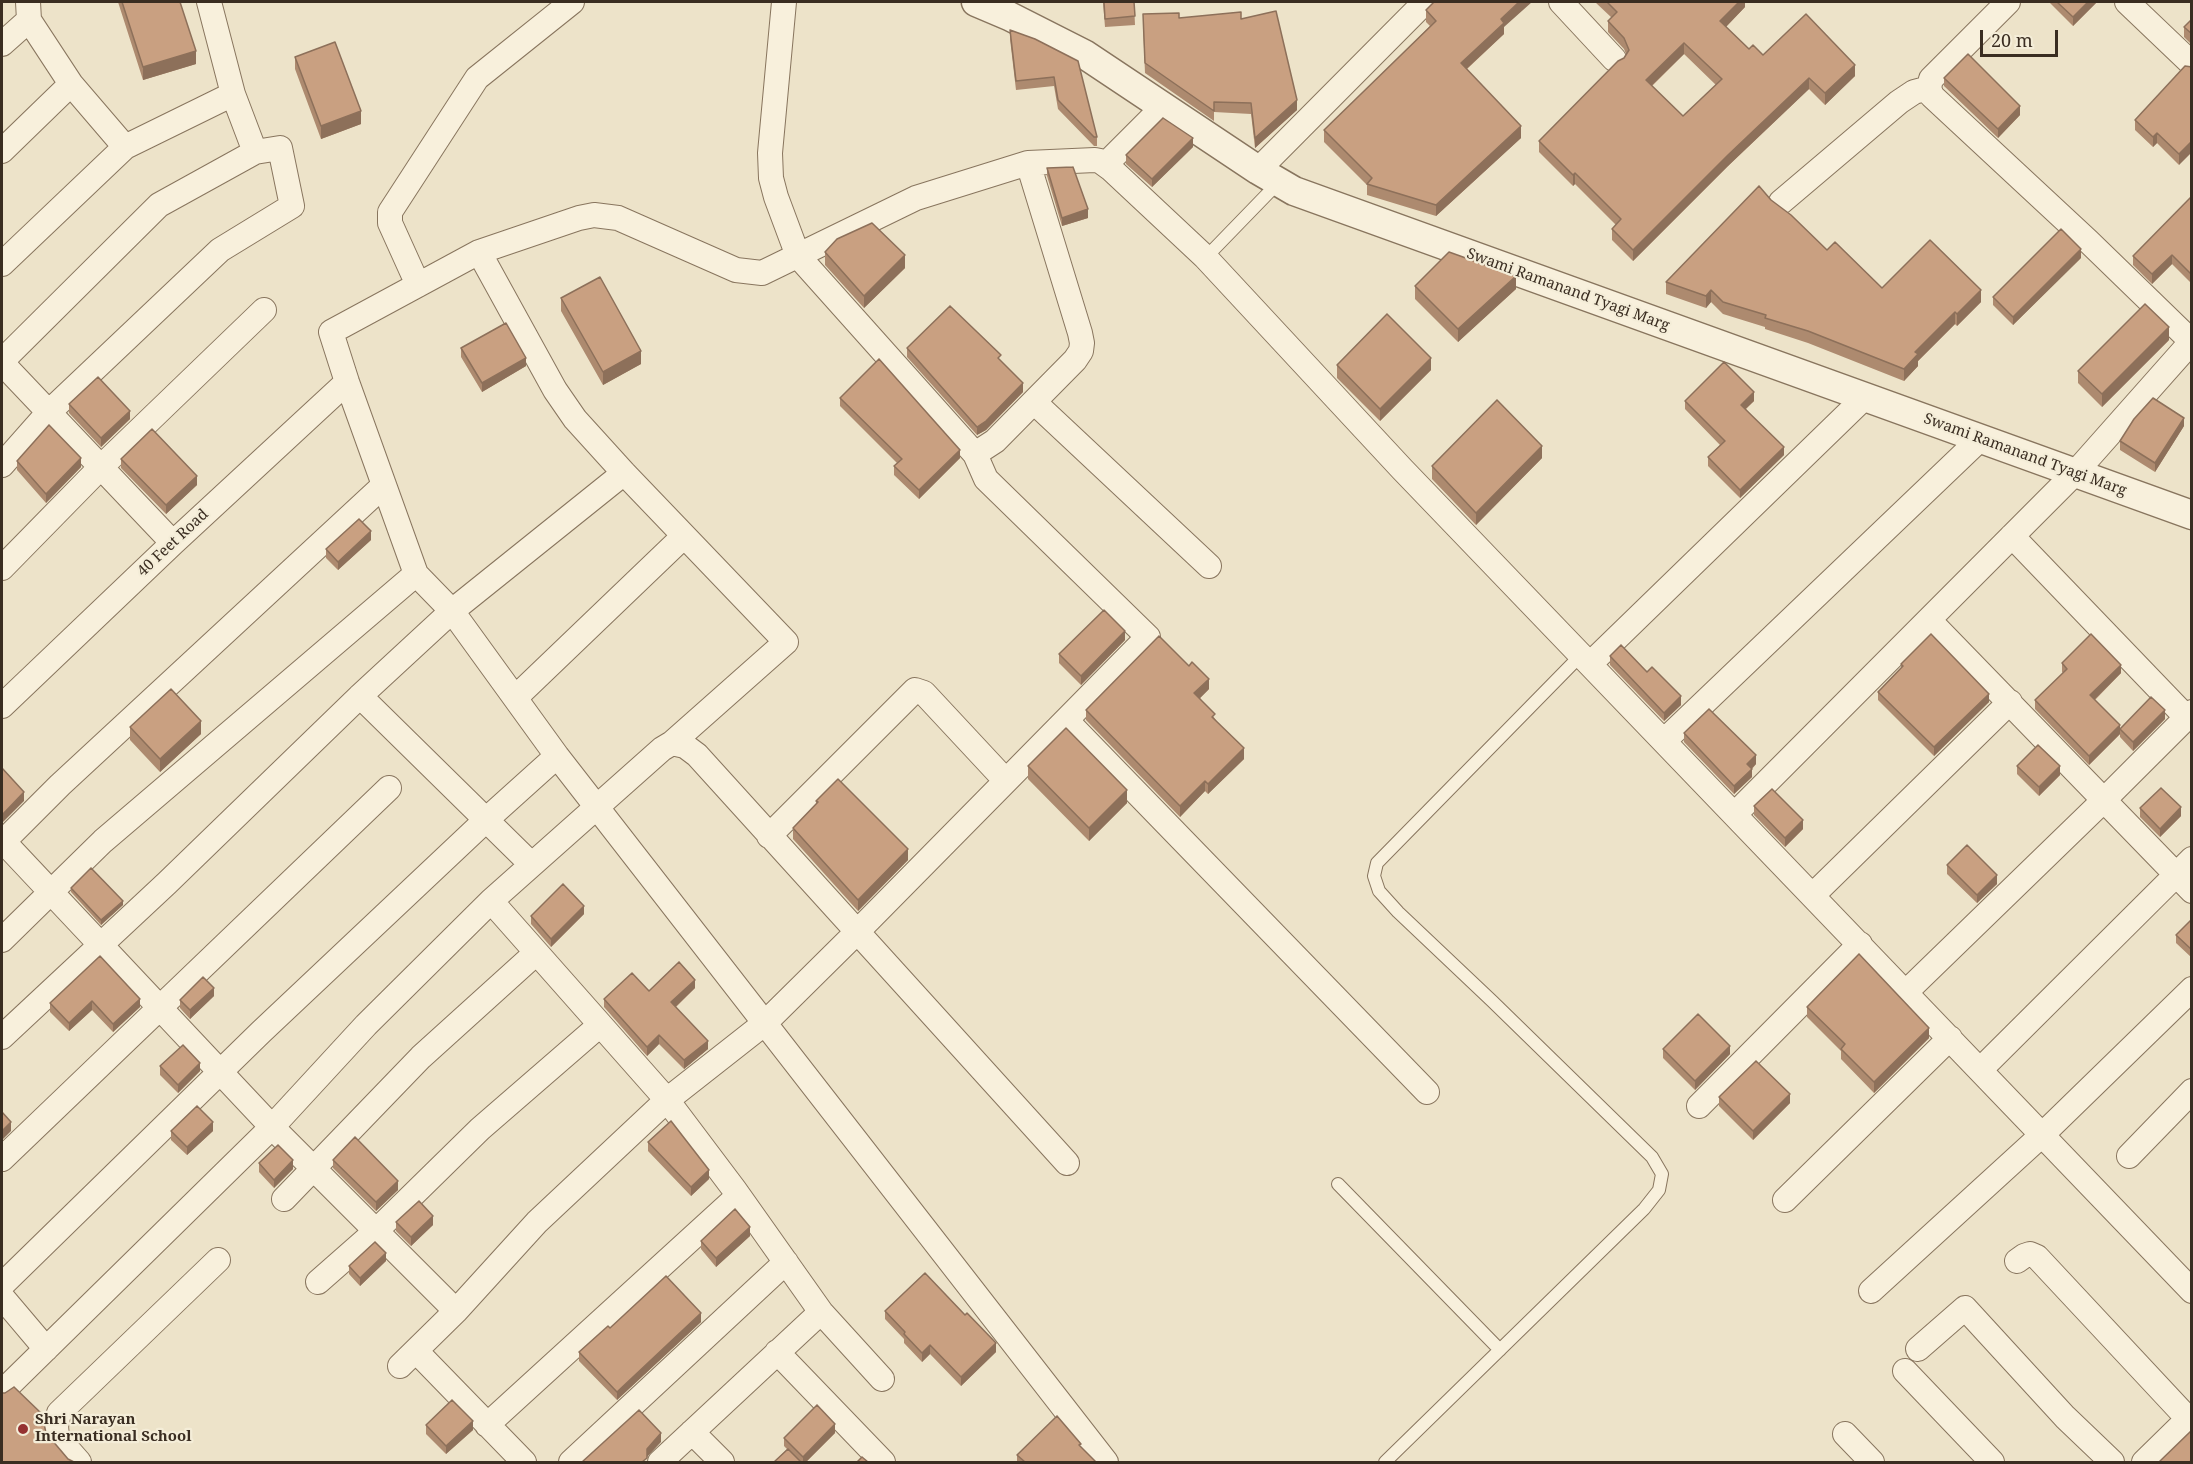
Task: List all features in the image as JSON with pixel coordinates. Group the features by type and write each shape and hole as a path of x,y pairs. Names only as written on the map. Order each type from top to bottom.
{"street":[{"path":"209,2 233,94 255,152"},
{"path":"418,285 390,223 390,212 477,78 572,2"},
{"path":"524,1462 487,1425 408,1359 456,1311 537,1222 667,1100 765,1023 1148,637 983,474 975,454 798,256 771,178 770,142 783,2"},
{"name":"Swami Ramanand Tyagi Marg","path":"976,2 1010,16 1084,54 1268,177 1293,191 2075,473 2189,511"},
{"path":"1268,177 1425,2"},
{"path":"1561,2 1614,59"},
{"path":"1734,814 2075,473 2191,341 2088,241 1932,96 1929,87 1931,79 2008,2"},
{"path":"2127,2 2192,64"},
{"path":"29,11 71,84 125,147"},
{"path":"2,27 29,11"},
{"path":"2,44 29,11"},
{"path":"2,151 71,84"},
{"path":"1781,202 1899,102 1914,92 1929,87"},
{"path":"2,264 125,147 233,94"},
{"path":"1106,164 1164,106"},
{"path":"2,465 49,412 220,250 292,206 280,148 255,152 159,205 2,362 49,412 101,468 173,543"},
{"path":"1106,1462 557,756 452,611 416,574 331,332 479,252 594,215 618,218 736,270 762,273 916,198 1028,163 1095,160 1106,164 1205,257 1402,469 2192,1291"},
{"path":"975,454 995,441 1075,360 1081,351 1082,343 1028,163"},
{"path":"2,1392 272,1127 366,1025 491,902 531,864 786,642 575,419 555,390 479,252"},
{"path":"2,568 264,310"},
{"name":"40 Feet Road","path":"2,706 347,382"},
{"path":"1586,659 1865,397"},
{"path":"1034,402 1209,566"},
{"path":"1664,741 1980,439"},
{"path":"2,1037 452,611 624,473"},
{"path":"384,484 2,841 272,1127 456,1311"},
{"path":"515,698 684,536"},
{"path":"1906,993 2189,714 2012,536"},
{"path":"2,940 103,841 416,574"},
{"path":"1929,620 2104,800 2186,875 1980,1070"},
{"path":"769,836 915,690 924,693 1006,781"},
{"path":"360,696 531,864"},
{"path":"1813,895 2010,702"},
{"path":"1066,720 1427,1092"},
{"path":"672,743 685,746 697,755 1067,1163"},
{"path":"2,1286 221,1071 487,819 557,756"},
{"path":"2,1159 389,788"},
{"path":"491,902 667,1100 821,1312 882,1379"},
{"path":"1699,1106 1860,944"},
{"path":"284,1199 421,1058 536,953"},
{"path":"1871,1291 2043,1134 2192,989"},
{"path":"318,1282 376,1231 480,1129 600,1025"},
{"path":"1785,1200 1950,1038"},
{"path":"2129,1156 2188,1103"},
{"path":"487,1425 738,1196"},
{"path":"2017,1261 2030,1254 2037,1257 2190,1419 2144,1462"},
{"path":"79,1462 57,1437 56,1426 59,1413 218,1260"},
{"path":"571,1462 786,1262"},
{"path":"2,1297 46,1349"},
{"path":"1918,1349 1965,1308 2065,1417 2112,1462"},
{"path":"660,1462 821,1312"},
{"path":"777,1352 883,1462"},
{"path":"1905,1371 1992,1462"},
{"path":"692,1432 722,1462"},
{"path":"1845,1434 1872,1462"}],"lane":[{"path":"1214,249 1268,177"},
{"path":"1385,1462 1644,1209 1659,1190 1662,1174 1652,1157 1398,912 1379,891 1374,876 1377,863 1586,659"},
{"path":"1338,1184 1500,1350"}],"building":[{"path":"122,2 180,2 196,51 143,67"},
{"path":"1104,2 1134,2 1135,16 1105,19"},
{"path":"1434,2 1519,2 1501,19 1504,23 1461,63 1521,126 1436,205 1367,184 1372,178 1324,130 1436,21 1426,10"},
{"path":"1607,2 1739,2 1720,21 1749,49 1753,45 1763,55 1806,14 1855,65 1825,93 1809,78 1633,250 1612,229 1621,219 1539,141 1618,61 1624,58 1629,50 1624,38 1608,21 1617,12","holes":["1684,43 1722,79 1683,116 1646,80"]},
{"path":"2057,2 2088,2 2073,17"},
{"path":"1276,11 1297,100 1255,138 1251,103 1214,102 1214,111 1145,63 1143,14 1179,13 1179,18 1241,12 1241,19"},
{"path":"2192,19 2192,34 2184,27"},
{"path":"1010,30 1035,39 1078,61 1097,137 1094,137 1058,100 1054,77 1016,81"},
{"path":"335,42 361,111 321,126 295,57"},
{"path":"1968,54 2020,106 1998,129 1944,78"},
{"path":"2185,66 2192,67 2192,141 2179,154 2157,133 2153,137 2135,120"},
{"path":"1163,118 1193,138 1152,179 1126,155"},
{"path":"1073,167 1088,209 1062,218 1047,168"},
{"path":"1759,186 1771,200 1791,215 1827,250 1835,242 1882,288 1930,240 1981,290 1915,352 1918,354 1904,369 1808,331 1765,318 1766,315 1723,302 1711,290 1706,296 1666,282"},
{"path":"2190,198 2192,200 2192,275 2172,255 2152,274 2133,256"},
{"path":"872,223 905,255 864,296 825,252 837,239"},
{"path":"2061,229 2081,249 2013,317 1993,297"},
{"path":"1449,252 1516,276 1458,329 1415,286"},
{"path":"600,277 641,351 603,372 561,298"},
{"path":"2145,304 2169,327 2102,394 2078,371"},
{"path":"950,306 1001,355 998,358 1023,383 986,421 977,427 907,348"},
{"path":"1387,314 1431,358 1380,409 1337,365"},
{"path":"506,323 526,358 482,383 461,348"},
{"path":"879,359 960,450 919,490 894,466 902,459 840,398"},
{"path":"1724,362 1754,392 1741,405 1784,447 1740,490 1708,457 1725,441 1685,401"},
{"path":"98,377 130,411 101,438 69,404"},
{"path":"2153,398 2184,418 2155,463 2120,441 2134,419"},
{"path":"1497,400 1542,446 1476,513 1432,466"},
{"path":"49,425 81,458 46,494 17,461"},
{"path":"152,429 197,476 166,505 121,459"},
{"path":"359,519 371,531 338,562 326,549"},
{"path":"1104,610 1125,631 1081,676 1059,654"},
{"path":"1931,634 1989,694 1934,747 1878,692 1903,666 1901,664"},
{"path":"2091,634 2121,665 2090,695 2120,725 2089,756 2035,700 2067,669 2062,663"},
{"path":"1159,636 1189,666 1192,662 1209,679 1194,693 1215,714 1212,717 1244,748 1208,784 1205,781 1180,806 1086,710"},
{"path":"1621,645 1647,672 1652,667 1681,696 1664,713 1610,656"},
{"path":"171,689 201,721 160,759 130,727"},
{"path":"2151,697 2165,710 2133,742 2120,729"},
{"path":"1709,709 1756,755 1747,764 1752,769 1734,786 1684,733"},
{"path":"1066,728 1127,790 1089,828 1028,766"},
{"path":"2038,745 2060,766 2039,787 2017,766"},
{"path":"2,768 24,792 2,815"},
{"path":"838,779 908,849 858,900 793,828"},
{"path":"2161,788 2181,807 2160,829 2140,808"},
{"path":"1772,789 1803,820 1785,838 1754,806"},
{"path":"1967,845 1997,875 1977,895 1947,865"},
{"path":"91,868 123,901 101,920 71,888"},
{"path":"563,884 584,906 551,939 531,916"},
{"path":"2192,919 2192,950 2176,935"},
{"path":"1859,954 1929,1028 1874,1082 1841,1049 1845,1044 1807,1007"},
{"path":"100,956 140,999 113,1024 92,1001 69,1023 50,1003"},
{"path":"679,962 695,980 671,1002 708,1041 684,1060 659,1035 647,1047 604,999 632,973 649,991"},
{"path":"203,977 214,988 190,1010 180,1000"},
{"path":"1698,1014 1730,1046 1695,1081 1663,1049"},
{"path":"183,1045 200,1063 178,1085 160,1066"},
{"path":"1756,1061 1790,1094 1753,1131 1719,1097"},
{"path":"197,1106 213,1122 187,1147 171,1131"},
{"path":"2,1112 11,1122 2,1131"},
{"path":"671,1121 709,1170 691,1187 648,1142"},
{"path":"355,1137 398,1181 376,1202 333,1160"},
{"path":"278,1145 293,1160 274,1180 259,1163"},
{"path":"419,1201 433,1216 411,1237 396,1222"},
{"path":"735,1209 750,1227 716,1258 701,1241"},
{"path":"375,1242 386,1253 360,1278 349,1266"},
{"path":"925,1273 965,1315 967,1313 996,1343 961,1377 930,1345 922,1353 885,1311"},
{"path":"666,1276 701,1313 617,1392 579,1352 608,1326 610,1328"},
{"name":"Shri Narayan International School","path":"14,1387 42,1414 46,1433 68,1459 74,1462 2,1462 2,1393"},
{"path":"452,1400 473,1421 446,1446 426,1425"},
{"path":"817,1405 835,1424 803,1457 784,1438"},
{"path":"639,1410 661,1433 647,1449 647,1458 642,1462 582,1462"},
{"path":"1057,1416 1081,1444 1079,1445 1096,1462 1025,1462 1017,1455"},
{"path":"2192,1430 2192,1460 2189,1462 2159,1462"},
{"path":"788,1449 801,1462 774,1462"},
{"path":"862,1457 868,1462 857,1462"}],"place":[{"name":"Shri Narayan International School","path":"23,1429"}]}
